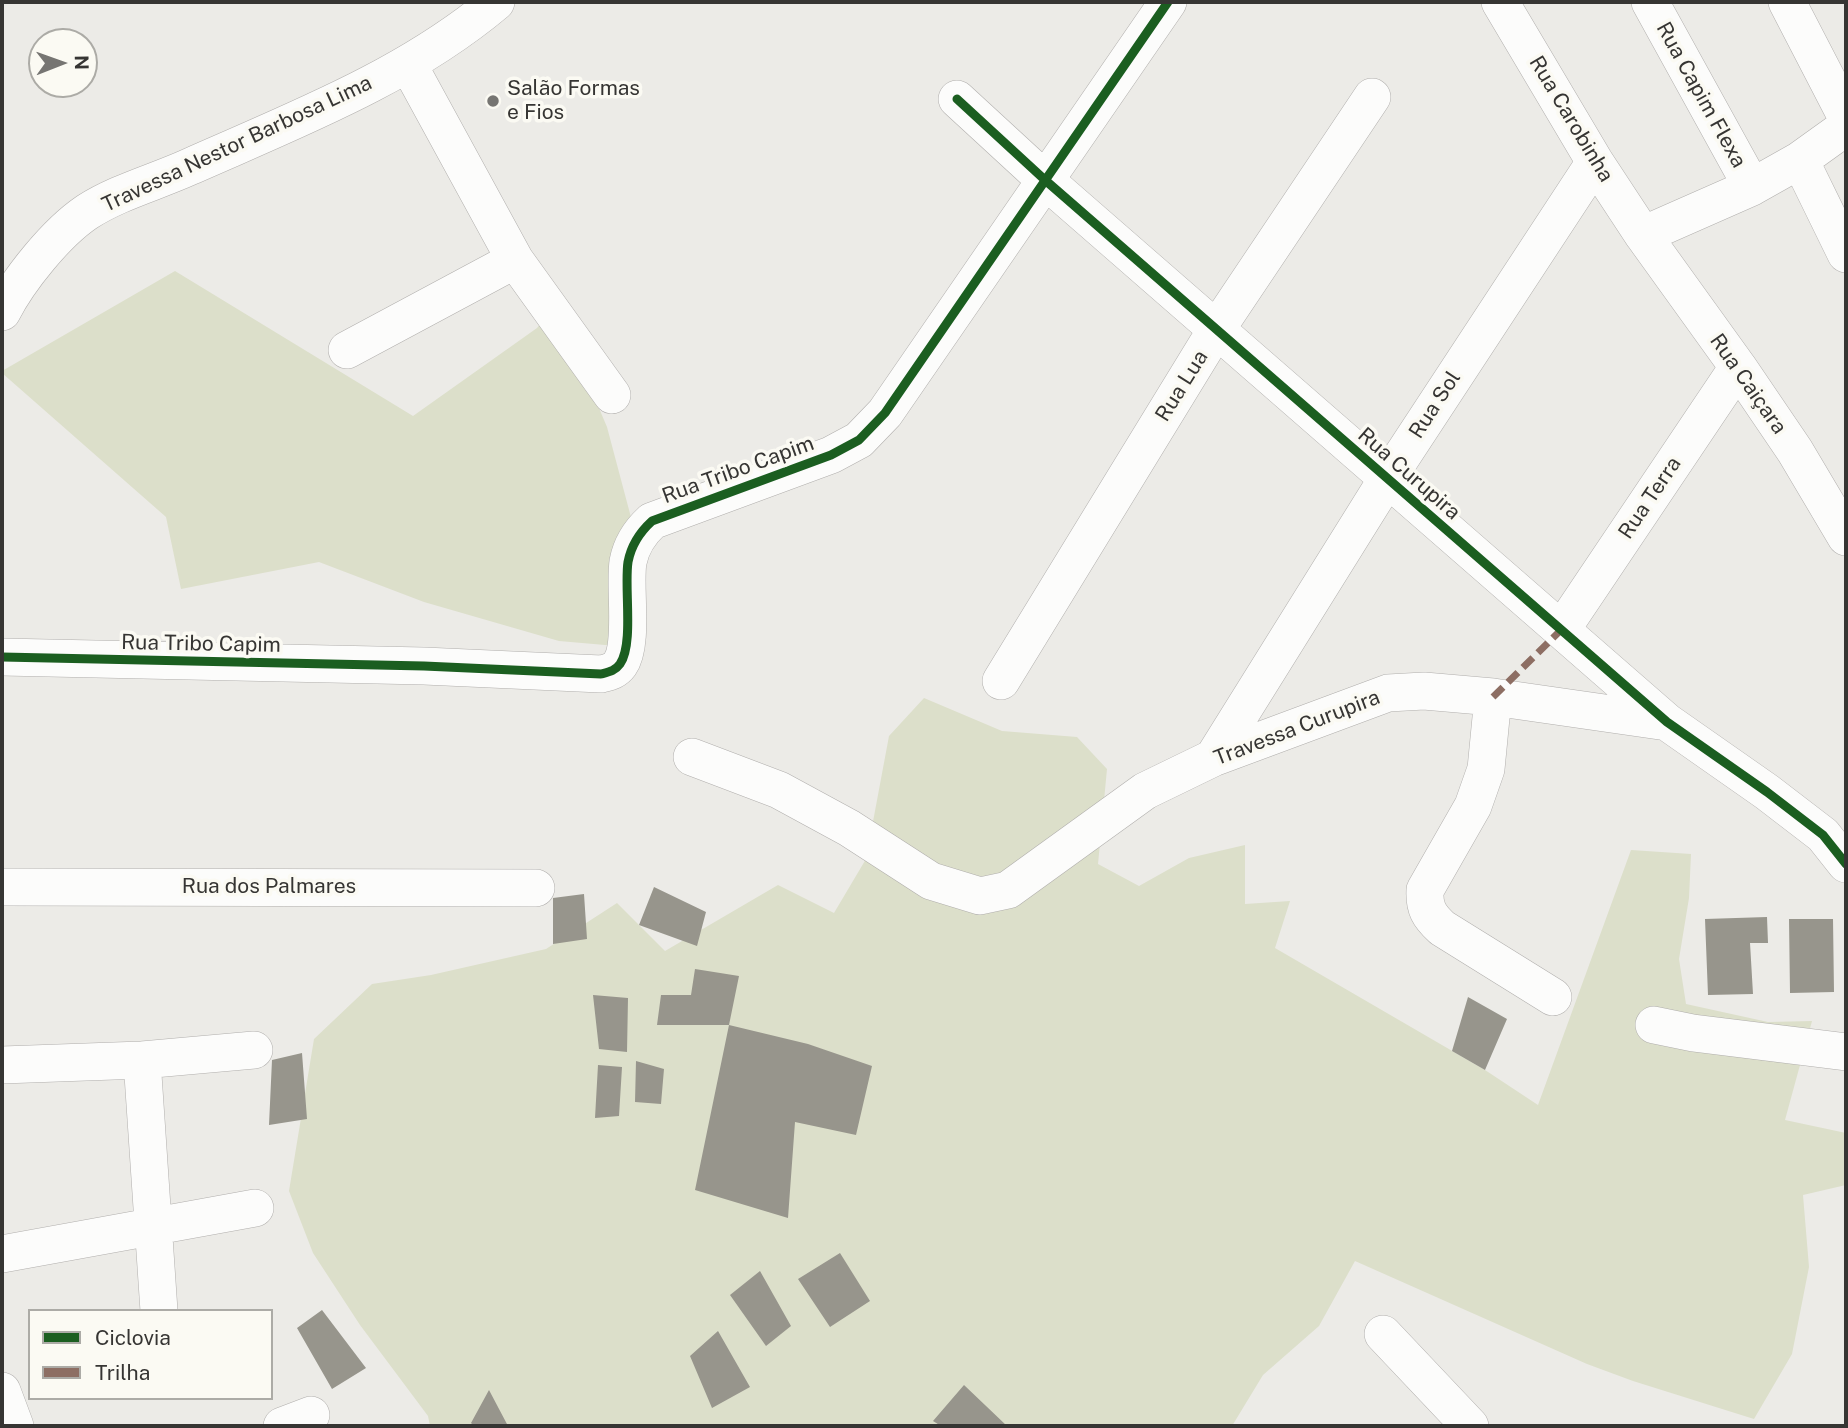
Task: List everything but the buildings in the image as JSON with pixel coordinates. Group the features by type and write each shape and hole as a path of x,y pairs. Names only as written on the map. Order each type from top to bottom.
{"street":[{"name":"Travessa Nestor Barbosa Lima","path":"2,312 13,289 52,244 86,213 122,194 149,185 294,120 408,64 469,25 496,2"},
{"name":"Rua Tribo Capim","path":"2,657 424,666 601,674 613,671 620,665 625,650 628,563 641,531 652,521 831,455 859,440 885,413 1168,2"},
{"name":"Rua Carobinha","path":"1500,2 1595,162 1643,235"},
{"name":"Rua Capim Flexa","path":"1650,2 1752,187"},
{"path":"1787,2 1846,116"},
{"path":"408,64 515,260 612,395"},
{"name":"Rua Lua","path":"1001,681 1216,330 1372,97"},
{"name":"Rua Curupira","path":"957,99 1045,180 1667,722 1768,792 1823,835 1846,864"},
{"path":"1643,235 1752,187 1800,160 1846,127"},
{"path":"1800,160 1846,254"},
{"name":"Rua Sol","path":"1213,758 1387,479 1595,162"},
{"name":"Rua Caiçara","path":"1643,235 1738,366 1795,451 1846,537"},
{"path":"347,349 515,260"},
{"name":"Rua Terra","path":"1562,629 1738,366"},
{"name":"Travessa Curupira","path":"692,757 779,790 849,828 931,881 980,896 1008,890 1145,791 1213,758 1388,693 1424,691 1493,697"},
{"path":"1493,697 1486,769 1474,806 1426,890 1425,904 1430,918 1442,928 1553,997"},
{"name":"Rua Curupira","path":"1493,697 1667,722"},
{"name":"Rua dos Palmares","path":"2,887 536,888"},
{"path":"1654,1025 1724,1038 1846,1052"},
{"path":"2,1065 142,1060 254,1050"},
{"path":"142,1060 159,1309"},
{"path":"2,1254 255,1208"},
{"path":"1383,1334 1469,1426"},
{"path":"2,1391 15,1426"}],"green space":[{"path":"175,271 413,416 537,328 545,318 558,312 607,427 637,540 628,647 559,641 424,602 319,562 181,589 166,517 2,373"},
{"path":"924,698 1002,731 1077,737 1107,769 1098,864 1139,886 1189,858 1245,845 1245,904 1290,901 1275,948 1485,1070 1538,1105 1631,850 1691,854 1689,898 1679,959 1686,1004 1768,1022 1812,1021 1785,1120 1846,1133 1846,1185 1803,1195 1809,1267 1792,1354 1754,1419 1587,1364 1355,1261 1319,1326 1263,1375 1232,1426 430,1426 428,1416 360,1325 313,1253 289,1191 314,1039 372,984 431,975 546,949 617,903 665,951 778,885 834,913 866,859 889,736"}],"marked path":[{"path":"1493,697 1562,629"}],"cycle path":[{"path":"2,657 424,666 601,674 614,670 620,664 627,643 629,556 644,530 652,521 831,455 859,440 885,413 1168,2"},
{"path":"957,99 1045,180 1667,722 1823,835 1846,864"}],"place":[{"name":"Salão Formas e Fios","path":"493,101"}]}
